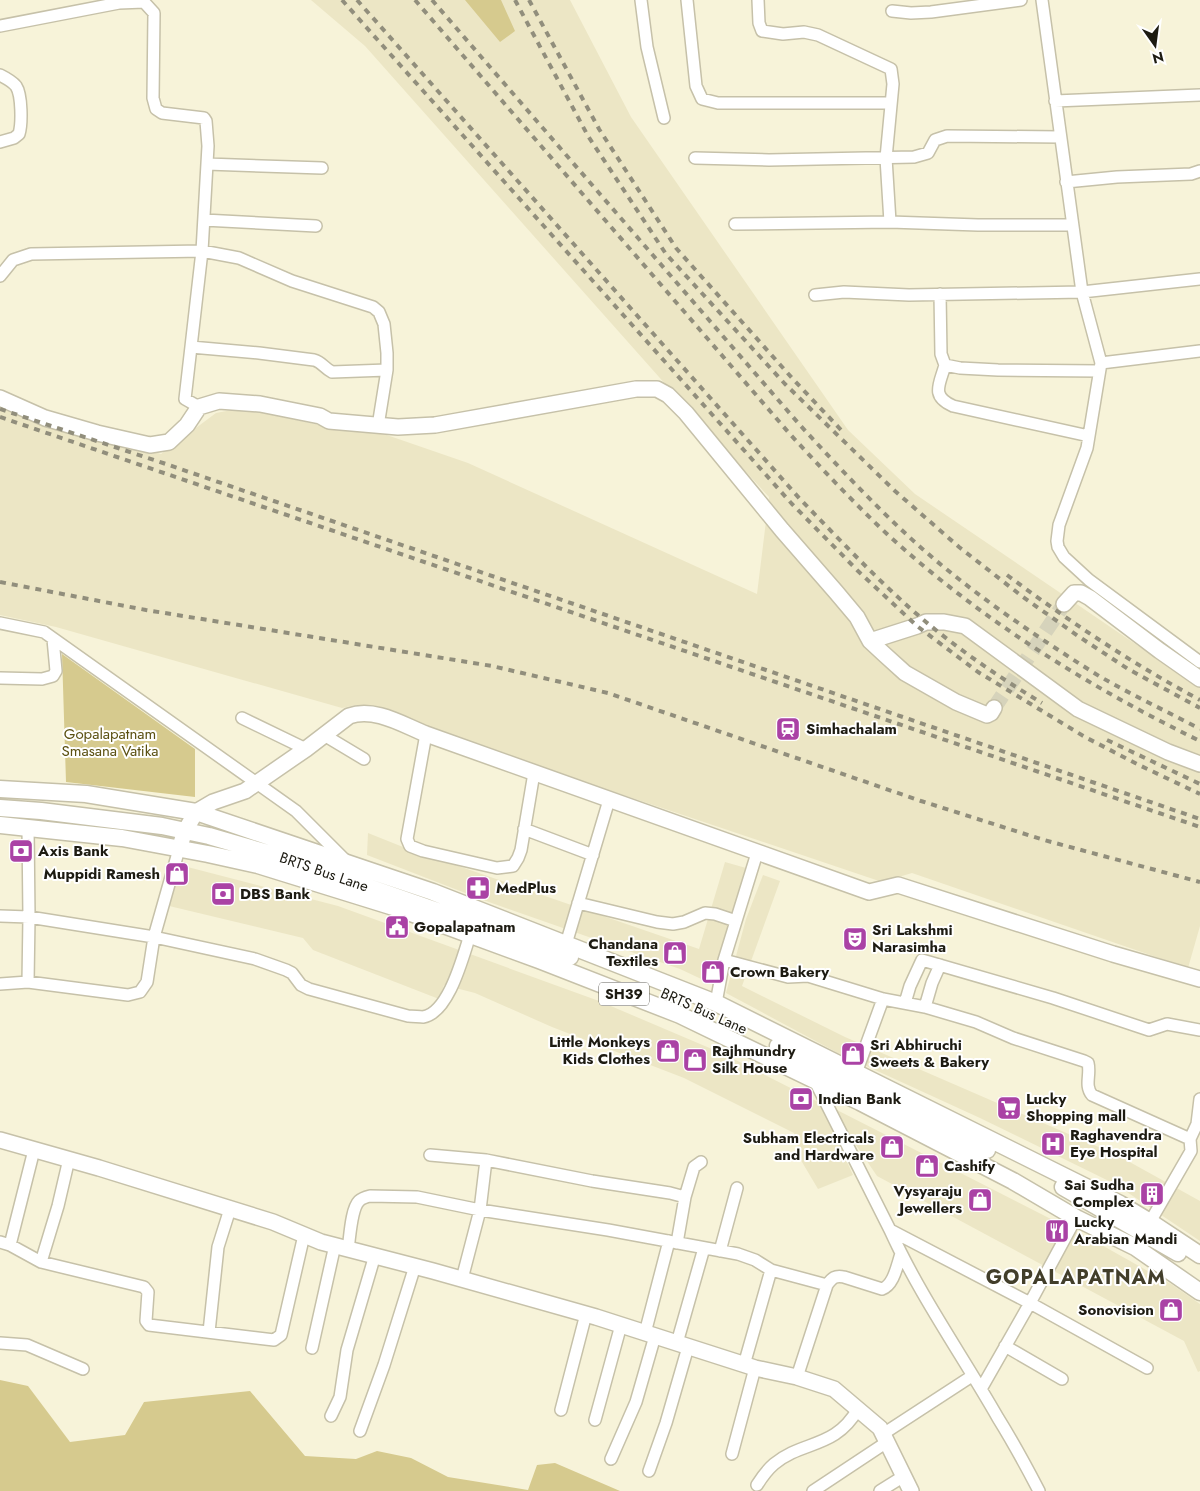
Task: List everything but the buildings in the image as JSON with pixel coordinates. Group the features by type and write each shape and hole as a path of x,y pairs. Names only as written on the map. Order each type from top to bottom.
{"main road":[{"name":"SH39","path":"0,789 86,794 196,812 433,892 716,1003 1111,1200 1150,1222 1200,1256"},
{"name":"BRTS Bus Lane","path":"0,808 162,826 209,836 285,858 578,960 681,1000 746,1029 843,1082 1066,1189 1200,1265"},
{"name":"SH39","path":"0,825 122,838 258,865 400,909 680,1015 814,1079 1013,1181 1076,1218 1134,1247 1200,1292"}],"street":[{"path":"641,0 647,47 664,118"},
{"path":"687,0 696,86 702,99 718,103 890,103"},
{"path":"758,0 759,23 762,31 783,34 804,32 818,35 891,69 893,78 886,158 890,222"},
{"path":"892,11 911,13 931,12 1021,0"},
{"path":"1042,0 1082,292 1100,367 1087,448 1059,526 1057,535 1058,547 1064,557 1089,580 1200,662"},
{"path":"0,26 75,5 144,2 152,8 155,20 153,98 156,109 162,113 204,118 206,121 207,164 202,251 185,399 199,407"},
{"path":"0,75 16,86 19,92 21,113 19,134 14,138 0,142"},
{"path":"1055,101 1200,95"},
{"path":"696,158 769,160 918,157 928,153 935,140 947,136 1060,137"},
{"path":"207,164 322,168"},
{"path":"1066,182 1117,176 1191,174 1200,172"},
{"path":"204,220 316,226"},
{"path":"734,224 890,222 978,225 1072,225"},
{"path":"0,276 13,260 32,254 202,251 239,258 292,281 373,307 384,324 387,370 378,426"},
{"path":"815,295 844,292 940,294 1082,292 1200,279"},
{"path":"940,294 941,354 945,365 939,389 940,398 943,402 953,406 1089,436"},
{"path":"191,347 259,352 314,360 320,362 327,370 332,372 387,370"},
{"path":"945,365 960,368 998,370 1100,367 1200,351"},
{"path":"0,398 45,418 97,433 150,445 169,442 188,425 199,407 219,401 260,404 320,416 329,421 398,427 435,425 636,389 656,389 668,395 686,413 856,618 870,641 905,673 956,702 987,715 994,708"},
{"path":"1064,604 1074,593 1081,593 1200,679"},
{"path":"0,622 44,632 296,811 347,862"},
{"path":"870,641 926,622 944,622 965,626 1078,709 1168,752 1200,764"},
{"path":"0,678 42,679 53,676 56,671 53,639"},
{"path":"0,984 28,982 128,995 140,992 147,982 154,937 179,848 185,831 196,812 213,802 245,791 306,749 349,716 365,713 372,713 534,773 869,892 898,885 1150,966 1200,979"},
{"path":"242,718 306,749"},
{"path":"426,734 407,840 410,846 422,851 497,868 513,866 518,858 534,773"},
{"path":"324,735 364,759"},
{"path":"566,944 610,800"},
{"path":"28,828 28,982"},
{"path":"524,829 593,855"},
{"path":"716,1003 724,960 757,853"},
{"path":"578,902 673,924 684,922 705,913 715,914 736,921"},
{"path":"0,916 29,916 154,937 254,959 292,973 301,985 309,989 408,1016 423,1017 435,1012 444,1001 452,985 470,935"},
{"path":"724,960 788,977 808,976 883,999 925,1007 976,1022 1013,1038 1084,1061 1088,1063 1088,1084 1092,1094 1190,1139"},
{"path":"905,1003 910,986 922,960 1052,998 1150,1030 1167,1024 1200,1030"},
{"path":"925,1007 940,965"},
{"path":"856,1073 883,999"},
{"path":"814,1079 901,1254 1039,1491"},
{"path":"1150,1222 1195,1154 1190,1139 1196,1124 1200,1099"},
{"path":"0,1140 69,1159 273,1222 304,1235 342,1247 586,1314 750,1366 797,1377 834,1389 880,1428 911,1491"},
{"path":"34,1150 5,1244 40,1262 144,1287 148,1292 146,1321 149,1326 274,1340 279,1338 304,1235"},
{"path":"430,1155 486,1160 685,1197"},
{"path":"40,1262 58,1206 69,1159"},
{"path":"462,1279 480,1210 486,1160"},
{"path":"611,1459 636,1402 650,1335 685,1197 694,1167 701,1162"},
{"path":"720,1251 737,1188"},
{"path":"312,1348 354,1210 358,1202 370,1196 416,1197 480,1210 738,1254 755,1260 771,1270 827,1285"},
{"path":"209,1332 218,1247 230,1209"},
{"path":"980,1389 1076,1218"},
{"path":"890,1230 1030,1303 1147,1368"},
{"path":"649,1471 666,1424 704,1248"},
{"path":"797,1377 827,1285 833,1277 839,1276 882,1289 885,1288 890,1284 901,1254"},
{"path":"332,1416 340,1397 347,1350 375,1256"},
{"path":"360,1431 384,1366 415,1266"},
{"path":"732,1454 771,1270"},
{"path":"561,1410 586,1314"},
{"path":"595,1420 621,1325"},
{"path":"0,1344 27,1346 83,1369"},
{"path":"1005,1346 1062,1379"},
{"path":"813,1491 972,1376"},
{"path":"756,1485 763,1474 775,1463 839,1432 852,1420 858,1409"},
{"path":"880,1491 904,1476"}],"shaded area":[{"path":"311,0 570,0 631,117 848,430 915,494 1200,688 1200,926 1188,968 912,873 882,882 356,705 342,708 56,627 0,615 0,402 161,454 216,413 242,408 319,425 381,433 468,463 757,594 769,497 667,386 365,46"},
{"path":"368,833 403,847 699,949 725,862 746,868 714,985 680,969 486,901 367,855"},
{"path":"176,864 338,906 599,1001 726,1055 820,1103 853,1175 818,1189 802,1162 794,1133 684,1078 552,1027 475,993 444,985 439,999 313,950 303,938 165,905"},
{"path":"763,875 780,881 742,986 845,1037 1117,1155 1200,1201 1200,1241 1115,1184 980,1118 838,1053 726,993 746,919"},
{"path":"835,1109 1098,1243 1171,1284 1200,1304 1200,1371 1198,1372 1184,1341 877,1176 835,1114"}],"green space":[{"path":"465,0 501,0 515,31 500,42"},
{"name":"Gopalapatnam Smasana Vatika","path":"62,654 195,749 195,797 66,782"},
{"path":"0,1380 28,1386 70,1442 125,1435 144,1402 250,1391 305,1456 356,1459 377,1451 411,1458 448,1477 528,1490 537,1465 555,1463 620,1491 0,1491"}],"tunnel":[{"path":"994,708 1064,604"}],"railway":[{"path":"342,0 792,504 858,571 917,626 978,672 1085,737 1200,794"},
{"path":"357,0 800,499 831,531 909,608 926,622 983,665 1042,703"},
{"path":"415,0 789,433 837,485 887,534 959,594 1036,649 1116,697 1200,741"},
{"path":"432,0 799,424 891,520 950,572 1042,639 1099,676 1200,729"},
{"path":"515,0 588,136 666,254 785,384 895,491 959,547 1023,597 1128,669 1200,708"},
{"path":"529,0 599,129 676,248 842,431"},
{"path":"0,409 163,463 1200,819"},
{"path":"0,417 1200,827"},
{"path":"1007,575 1101,641 1200,700"},
{"path":"0,582 146,610 492,666 608,693 921,801 1044,840 1200,882"},
{"path":"1107,740 1200,784"}],"place":[{"name":"Simhachalam","path":"788,729"},
{"name":"Axis Bank","path":"21,851"},
{"name":"Muppidi Ramesh","path":"177,874"},
{"name":"MedPlus","path":"478,888"},
{"name":"DBS Bank","path":"223,894"},
{"name":"Gopalapatnam","path":"397,927"},
{"name":"Sri Lakshmi Narasimha","path":"855,939"},
{"name":"Chandana Textiles","path":"675,953"},
{"name":"Crown Bakery","path":"713,972"},
{"name":"Little Monkeys Kids Clothes","path":"668,1051"},
{"name":"Sri Abhiruchi Sweets & Bakery","path":"853,1054"},
{"name":"Rajhmundry Silk House","path":"695,1060"},
{"name":"Indian Bank","path":"801,1099"},
{"name":"Lucky Shopping mall","path":"1009,1108"},
{"name":"Raghavendra Eye Hospital","path":"1053,1144"},
{"name":"Subham Electricals and Hardware","path":"892,1147"},
{"name":"Cashify","path":"927,1166"},
{"name":"Sai Sudha Complex","path":"1152,1194"},
{"name":"Vysyaraju Jewellers","path":"980,1200"},
{"name":"Lucky Arabian Mandi","path":"1057,1231"},
{"name":"Sonovision","path":"1171,1310"}],"district":[{"name":"GOPALAPATNAM","path":"1076,1277"}]}
